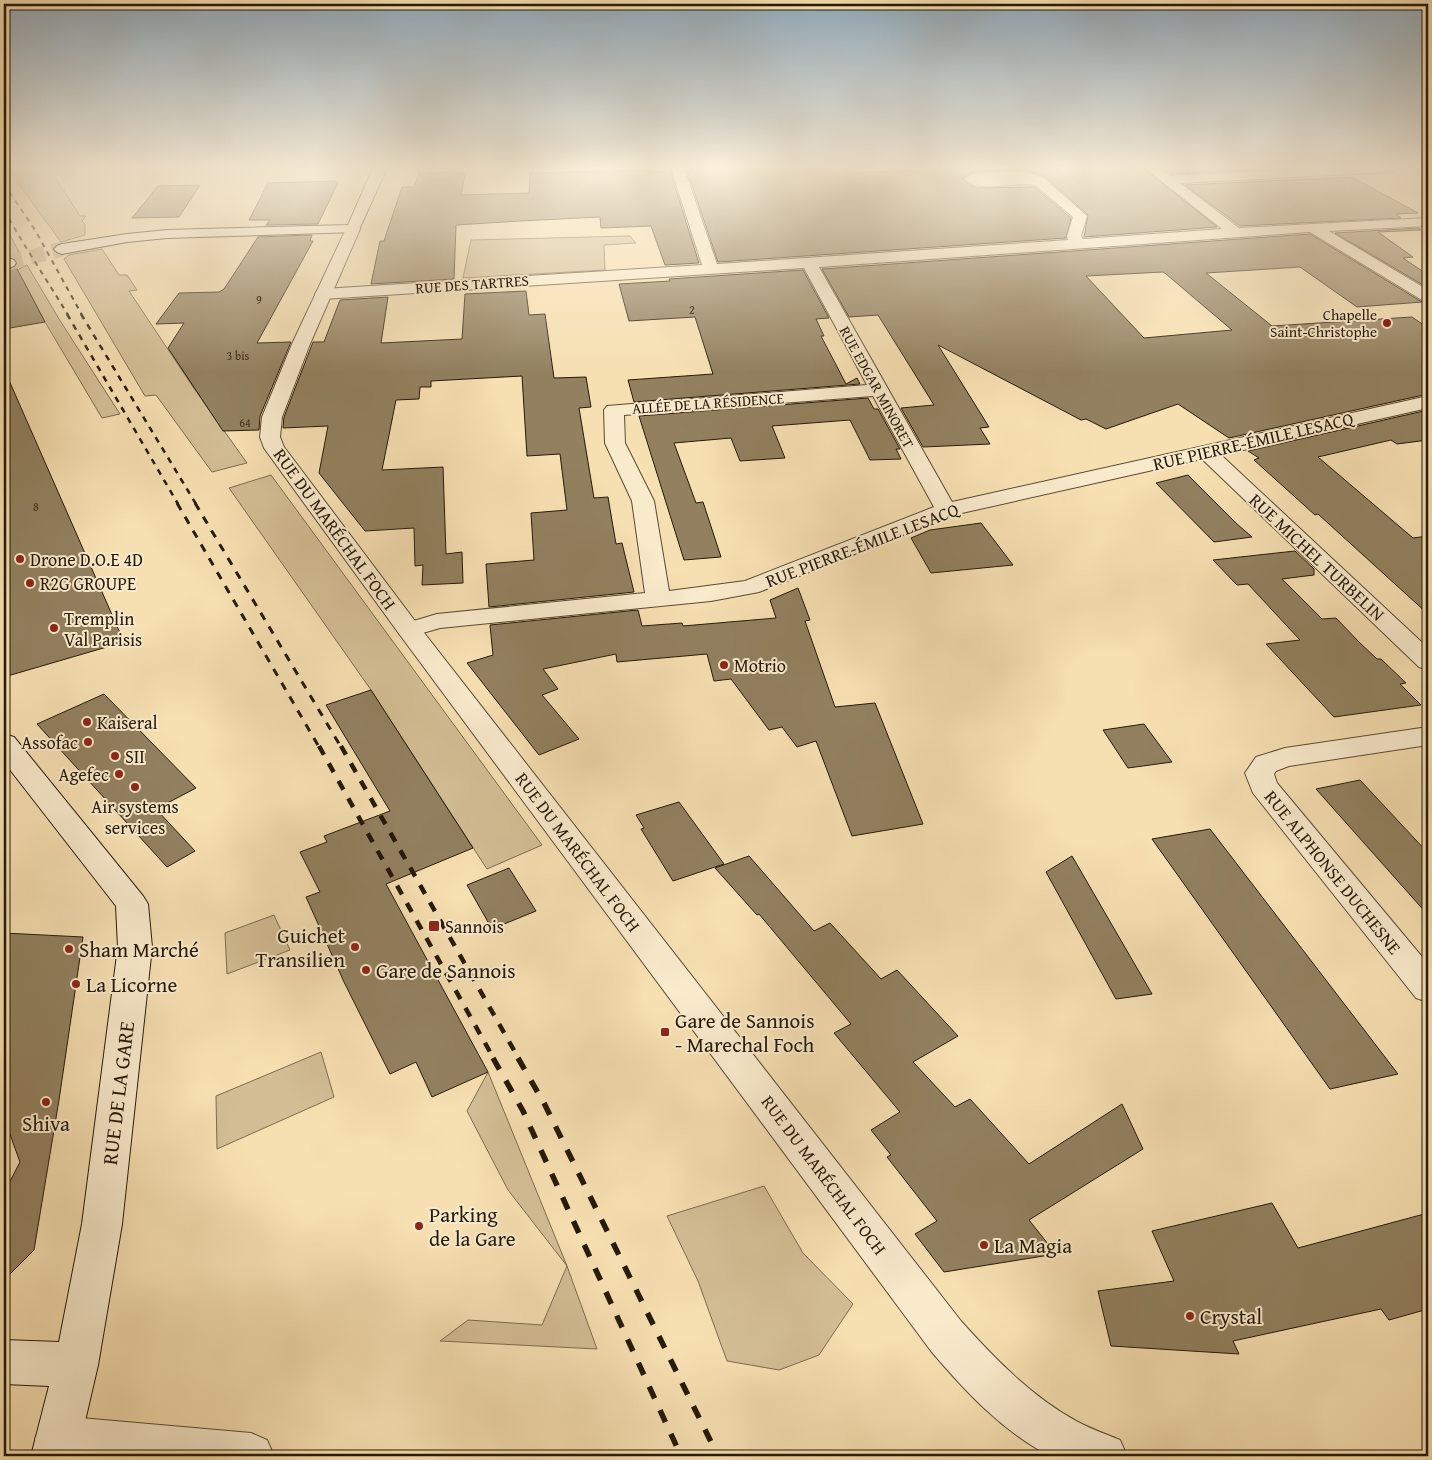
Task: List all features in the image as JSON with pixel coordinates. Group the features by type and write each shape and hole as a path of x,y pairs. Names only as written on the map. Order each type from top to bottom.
{"street":[{"path":"62,249 146,236"},
{"name":"RUE DU MARÉCHAL FOCH","path":"350,236 323,294 272,417 270,437 281,458 409,630 951,1342 990,1383 1028,1414 1085,1451 1104,1456"},
{"path":"700,236 711,269"},
{"path":"1074,236 1077,244"},
{"name":"RUE DES TARTRES","path":"323,294 1191,236"},
{"path":"1328,236 1428,297"},
{"name":"RUE EDGAR MINORET","path":"809,263 946,510"},
{"name":"ALLÉE DE LA RÉSIDENCE","path":"658,600 643,502 615,443 614,410 879,390"},
{"name":"RUE PIERRE-ÉMILE LESACQ","path":"409,630 437,621 658,600 751,587 946,510 1428,402"},
{"name":"RUE MICHEL TURBELIN","path":"1205,451 1428,662"},
{"name":"RUE ALPHONSE DUCHESNE","path":"1428,736 1285,757 1266,764 1260,773 1263,786 1428,988"},
{"name":"RUE DE LA GARE","path":"4,743 85,842 132,904 135,947 102,1224 76,1365 56,1447"},
{"path":"4,1362 76,1365"},
{"path":"56,1447 251,1456"}],"shaded area":[{"path":"4,236 11,236 20,254 4,258"},
{"path":"57,236 81,236 61,242"},
{"path":"630,236 636,243 604,245 605,270 463,278 471,240"},
{"path":"102,249 119,275 127,275 137,290 129,291 193,387 247,463 212,472 156,395 145,396 64,259 69,255"},
{"path":"27,265 120,414 102,418 45,322 23,280 4,277"},
{"path":"271,475 542,845 487,869 371,690 229,488"},
{"path":"274,915 290,950 227,974 225,933"},
{"path":"321,1052 334,1097 217,1149 216,1096"},
{"path":"488,1072 567,1266 508,1190 467,1111"},
{"path":"764,1186 803,1253 853,1304 819,1355 779,1370 727,1361 698,1281 667,1216"},
{"path":"567,1266 597,1349 440,1341 468,1320 542,1325"}],"building":[{"path":"312,236 310,241 313,241 257,343 291,342 260,416 259,430 223,431 168,348 184,323 156,324 179,293 219,292 224,289 258,237"},
{"path":"386,236 456,236 454,279 371,284 380,241 384,241"},
{"path":"655,236 691,236 699,263 665,265"},
{"path":"709,236 1066,236 1066,238 718,262"},
{"path":"1280,236 1314,236 1422,302 1357,307 1300,267 1206,273 1272,326 1412,317 1428,328 1428,394 1229,438 1178,404 1106,429 1086,419 1081,420 938,345 989,427 980,428 990,444 923,447 901,408 934,405 878,315 849,317 822,269","holes":["1163,272 1232,330 1144,338 1086,276"]},
{"path":"1340,236 1384,236 1413,257 1403,258 1428,275 1428,288"},
{"path":"16,267 45,322 4,329 4,272"},
{"path":"803,270 829,318 816,319 824,336 821,336 846,384 857,378 860,384 634,402 628,380 713,374 695,317 629,321 619,284"},
{"path":"526,291 529,315 545,314 554,378 586,377 591,407 579,408 594,498 608,497 616,544 622,543 634,592 489,607 486,564 534,560 531,513 567,510 560,454 527,456 522,376 431,381 431,387 420,387 419,399 396,400 382,470 443,467 446,554 462,552 463,583 422,585 423,565 415,566 414,528 365,531 319,473 328,426 283,428 284,417 313,342 324,342 340,300 388,297 381,343 462,339 465,294"},
{"path":"4,369 124,642 4,677"},
{"path":"868,398 874,409 878,409 900,449 896,449 901,459 870,460 850,420 772,426 785,458 740,461 731,438 674,443 696,503 703,502 721,557 684,560 639,416"},
{"path":"1428,410 1428,440 1397,444 1391,440 1318,457 1413,538 1428,536 1428,614 1318,514 1315,515 1254,460 1259,458 1248,451"},
{"path":"1188,475 1252,537 1214,542 1156,483"},
{"path":"981,523 1013,565 931,573 911,538 930,530"},
{"path":"1295,551 1314,569 1314,575 1282,579 1322,619 1336,618 1377,659 1381,659 1406,683 1400,684 1421,705 1334,717 1266,644 1300,640 1248,584 1237,585 1213,560"},
{"path":"798,588 810,620 805,621 835,707 875,703 923,824 852,836 816,741 797,747 782,727 769,730 731,679 714,681 707,654 617,662 616,654 543,669 558,689 542,695 579,739 539,755 467,663 493,655 490,625 638,610 642,626 682,623 683,626 776,618 770,600"},
{"path":"371,690 473,848 386,884 488,1072 432,1097 416,1062 390,1074 344,982 306,897 320,892 300,852 327,842 324,836 390,811 326,705"},
{"name":"SII","path":"104,694 196,788 156,809 195,851 167,867 37,724"},
{"path":"1144,724 1172,762 1128,768 1103,730"},
{"path":"1360,780 1428,853 1428,915 1316,789"},
{"path":"679,802 724,864 673,881 641,829 644,828 636,815"},
{"path":"1210,829 1398,1074 1330,1089 1152,839"},
{"path":"749,856 814,931 830,923 881,979 897,970 958,1036 913,1062 955,1107 970,1099 1029,1164 1122,1104 1143,1149 1029,1220 1056,1254 944,1272 915,1234 937,1221 887,1157 891,1155 871,1130 900,1112 834,1033 851,1024 759,914 757,915 715,868"},
{"path":"1072,856 1152,994 1116,999 1046,872"},
{"path":"509,868 536,911 492,929 467,885"},
{"path":"4,933 83,937 34,1250 4,1280 4,1193 20,1162 4,1118"},
{"path":"1272,1203 1298,1248 1428,1213 1428,1309 1389,1320 1381,1309 1233,1341 1239,1354 1111,1346 1098,1291 1174,1281 1152,1231"}],"tunnel":[{"path":"8,263 62,249"}],"railway":[{"path":"19,236 68,315"},
{"path":"38,236 82,315"},
{"path":"67,314 178,504"},
{"path":"81,314 196,504"},
{"path":"177,503 319,747"},
{"path":"195,503 341,747"},
{"path":"319,746 494,1059"},
{"path":"341,746 519,1059"},
{"path":"493,1058 523,1111 681,1456"},
{"path":"518,1058 544,1103 718,1456"}],"place":[{"name":"Chapelle Saint-Christophe","path":"1387,323"},
{"name":"Drone D.O.E 4D","path":"20,559"},
{"name":"R2G GROUPE","path":"30,583"},
{"name":"Tremplin Val Parisis","path":"54,628"},
{"name":"Motrio","path":"724,665"},
{"name":"Kaiseral","path":"87,722"},
{"name":"Assofac","path":"88,742"},
{"name":"SII","path":"115,756"},
{"name":"Agefec","path":"119,774"},
{"name":"Air systems services","path":"135,787"},
{"name":"Sannois","path":"434,926"},
{"name":"Guichet Transilien","path":"355,947"},
{"name":"Sham Marché","path":"69,949"},
{"name":"Gare de Sannois","path":"366,970"},
{"name":"La Licorne","path":"76,984"},
{"name":"Gare de Sannois - Marechal Foch","path":"665,1032"},
{"name":"Shiva","path":"46,1102"},
{"name":"Parking de la Gare","path":"419,1226"},
{"name":"La Magia","path":"984,1245"},
{"name":"Crystal","path":"1190,1316"}]}
